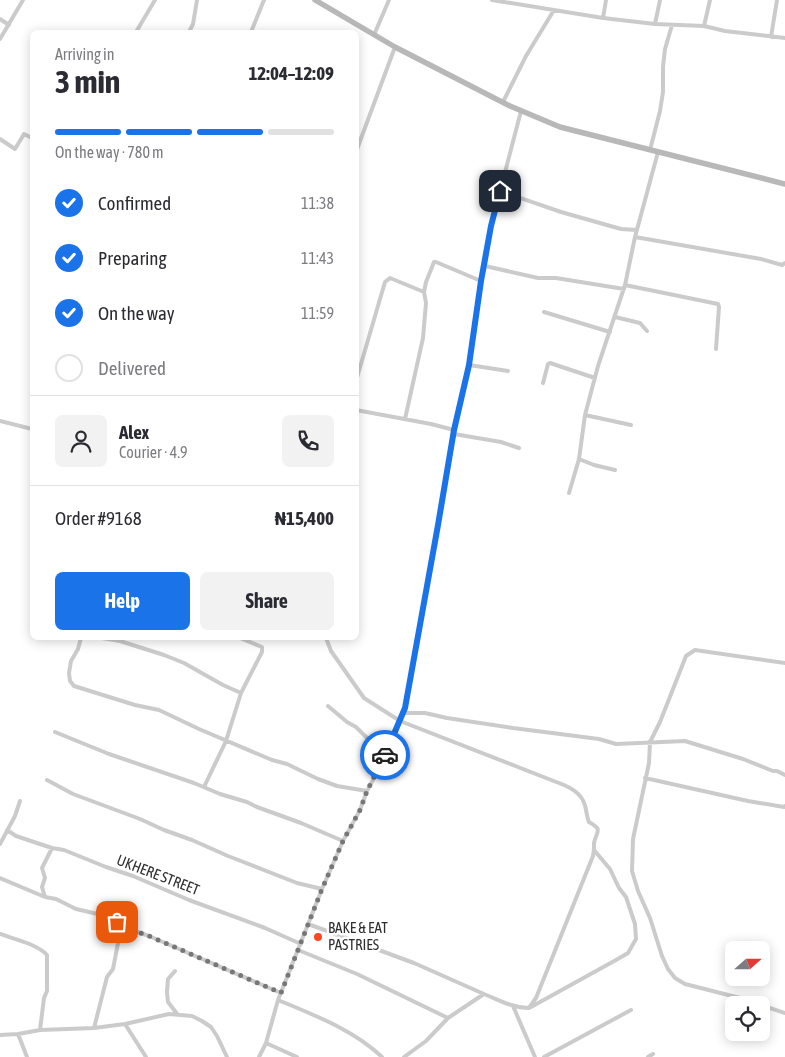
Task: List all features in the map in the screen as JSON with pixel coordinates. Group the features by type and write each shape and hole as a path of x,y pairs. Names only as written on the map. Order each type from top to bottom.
{"main road":[{"path":"315,0 395,47 521,111 560,128 785,184"}],"street":[{"path":"0,39 23,0"},
{"path":"137,30 154,0"},
{"path":"190,30 193,24 197,0"},
{"path":"252,30 264,0"},
{"path":"374,35 390,0"},
{"path":"492,0 603,18 655,24 704,26 726,31 785,38"},
{"path":"603,18 606,0"},
{"path":"655,24 660,0"},
{"path":"704,26 710,0"},
{"path":"771,37 777,0"},
{"path":"503,102 526,56 554,10"},
{"path":"0,19 9,25"},
{"path":"650,150 660,111 665,49 672,25"},
{"path":"359,144 395,47"},
{"path":"259,1057 266,1042 278,1000 322,889 343,841 360,810 405,708 454,432 469,365 491,226 521,111"},
{"path":"0,139 15,149 24,134 30,137"},
{"path":"569,493 579,460 585,415 624,287 635,237 658,152"},
{"path":"500,191 621,229 637,230"},
{"path":"635,237 785,263"},
{"path":"405,419 423,338 426,303 424,292 434,262 481,281"},
{"path":"484,266 538,278 556,278 624,287 718,304 716,349"},
{"path":"359,372 385,282 390,278 424,292"},
{"path":"544,312 610,332"},
{"path":"615,317 640,323 647,331"},
{"path":"359,358 363,359"},
{"path":"543,382 548,364 550,363 595,378"},
{"path":"469,365 508,371"},
{"path":"359,411 431,424 454,432 501,442 519,448"},
{"path":"585,415 631,424"},
{"path":"0,420 30,428"},
{"path":"579,460 615,470"},
{"path":"80,640 71,661 69,673 70,681 74,686 135,705 159,710 226,741 272,760 287,764 318,779 337,786 367,791"},
{"path":"114,640 171,658 241,693"},
{"path":"204,787 226,741 241,693 262,652 262,648 244,640"},
{"path":"327,640 331,651 364,698 400,721 546,778 575,791 582,798 589,822 598,828 593,856 536,998 529,1008"},
{"path":"785,663 695,650 686,656 660,722 650,742 648,764 633,840 632,871 662,956 675,978 685,984 740,998 785,1013"},
{"path":"328,706 356,727 375,746 387,751"},
{"path":"402,713 425,713 616,744 685,740 743,758 785,775"},
{"path":"55,732 109,754 246,802 256,808 301,823 343,841"},
{"path":"645,778 748,801 785,806"},
{"path":"47,780 73,794 131,815 228,856 297,883 322,889"},
{"path":"0,844 20,801"},
{"name":"UKHERE STREET","path":"7,830 16,836 64,850 133,876 301,944"},
{"path":"45,897 42,887 45,878 42,868 52,848"},
{"path":"308,924 414,964 513,1006 529,1008 628,953 636,939 635,924 626,897 619,888 610,868 594,850"},
{"path":"0,878 45,897 56,899 76,909 102,915 126,928 149,936 281,993"},
{"path":"94,1028 108,977 113,969 118,943 126,928"},
{"path":"0,934 25,942 47,955 47,991 44,998 40,1030"},
{"path":"298,950 357,974 448,1018"},
{"path":"175,971 168,979 167,992 168,1002 178,1015"},
{"path":"404,1057 426,1041 448,1018 484,994"},
{"path":"278,1000 315,1015 346,1031 373,1048 382,1057"},
{"path":"513,1006 535,1057"},
{"path":"544,1057 631,1010"},
{"path":"0,1035 40,1030 94,1028 125,1024 169,1014 192,1016 211,1027 226,1057"},
{"path":"125,1024 146,1057"},
{"path":"18,1034 27,1057"},
{"path":"266,1042 296,1057"},
{"path":"648,1057 653,1054"}],"way so far":[{"path":"117,922 126,928 149,936 281,993 322,889 385,755"}],"place":[{"name":"BAKE & EAT PASTRIES","path":"318,937"}],"route":[{"path":"385,755 405,708 454,430 469,365 491,226 500,191"}]}
